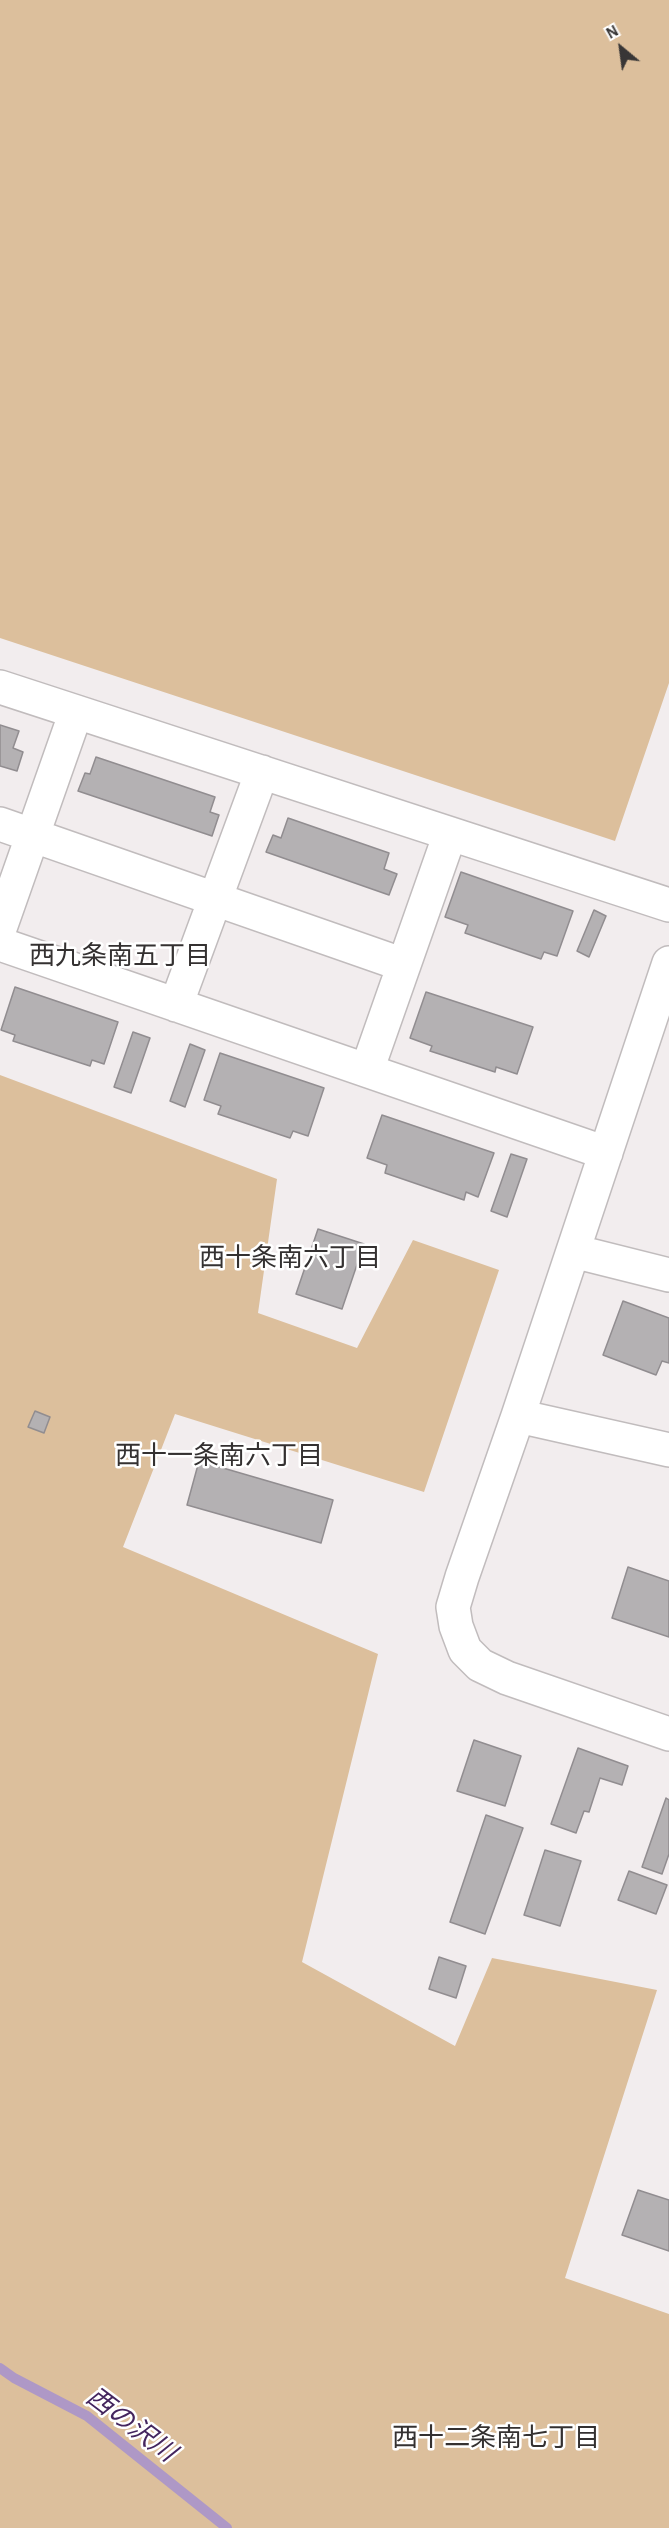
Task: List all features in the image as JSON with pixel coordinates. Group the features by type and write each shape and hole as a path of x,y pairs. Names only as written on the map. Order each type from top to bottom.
{"street":[{"path":"0,687 669,905"},
{"path":"0,928 76,712"},
{"path":"176,1005 262,772"},
{"path":"0,824 404,965"},
{"path":"367,1070 450,834"},
{"path":"0,944 606,1153"},
{"path":"669,963 453,1607 456,1626 465,1650 480,1665 507,1678 669,1734"},
{"path":"573,1251 669,1275"},
{"path":"518,1416 669,1450"}],"shaded area":[{"path":"0,0 669,0 669,683 615,841 0,638"},
{"path":"0,1075 277,1179 258,1313 357,1348 413,1240 499,1270 424,1492 175,1414 123,1547 378,1654 302,1962 455,2046 492,1958 657,1990 565,2278 669,2314 669,2528 0,2528"}],"building":[{"path":"0,725 19,731 13,748 23,752 17,771 0,766"},
{"path":"96,757 215,797 210,812 219,815 212,836 78,791 85,773 90,774"},
{"path":"288,818 389,853 384,869 397,874 389,895 266,852 273,835 281,838"},
{"path":"461,872 573,911 557,956 544,952 541,959 465,933 468,925 445,917"},
{"path":"594,910 606,916 589,957 577,951"},
{"path":"15,987 118,1022 104,1064 92,1060 90,1066 13,1041 15,1035 1,1030"},
{"path":"426,992 533,1027 517,1074 496,1067 495,1072 430,1051 432,1046 410,1038"},
{"path":"133,1032 150,1038 131,1093 114,1087"},
{"path":"190,1044 205,1050 185,1107 170,1101"},
{"path":"220,1053 324,1088 308,1136 293,1131 290,1138 218,1114 221,1106 204,1100"},
{"path":"382,1115 494,1153 478,1197 466,1192 464,1200 385,1173 387,1165 367,1158"},
{"path":"511,1154 527,1159 507,1217 491,1211"},
{"path":"318,1229 364,1244 342,1309 296,1294"},
{"path":"623,1301 669,1318 669,1363 662,1361 656,1375 603,1355"},
{"path":"35,1411 50,1417 44,1433 28,1427"},
{"path":"199,1461 333,1500 321,1543 187,1505"},
{"path":"628,1567 669,1581 669,1637 612,1618"},
{"path":"474,1740 521,1756 505,1806 457,1791"},
{"path":"578,1748 628,1766 622,1785 600,1778 589,1812 584,1811 576,1833 551,1824"},
{"path":"666,1798 669,1800 669,1854 662,1874 642,1867"},
{"path":"486,1815 523,1828 485,1934 450,1922"},
{"path":"545,1850 581,1861 560,1926 524,1915"},
{"path":"629,1871 667,1885 656,1914 618,1900"},
{"path":"439,1957 466,1966 456,1998 429,1989"},
{"path":"638,2190 669,2200 669,2251 622,2235"}],"waterway":[{"name":"西の沢川","path":"0,2368 14,2378 87,2416 227,2528"}],"district":[{"name":"西九条南五丁目","path":"120,956"},
{"name":"西十条南六丁目","path":"290,1258"},
{"name":"西十一条南六丁目","path":"219,1456"},
{"name":"西十二条南七丁目","path":"496,2438"}]}
